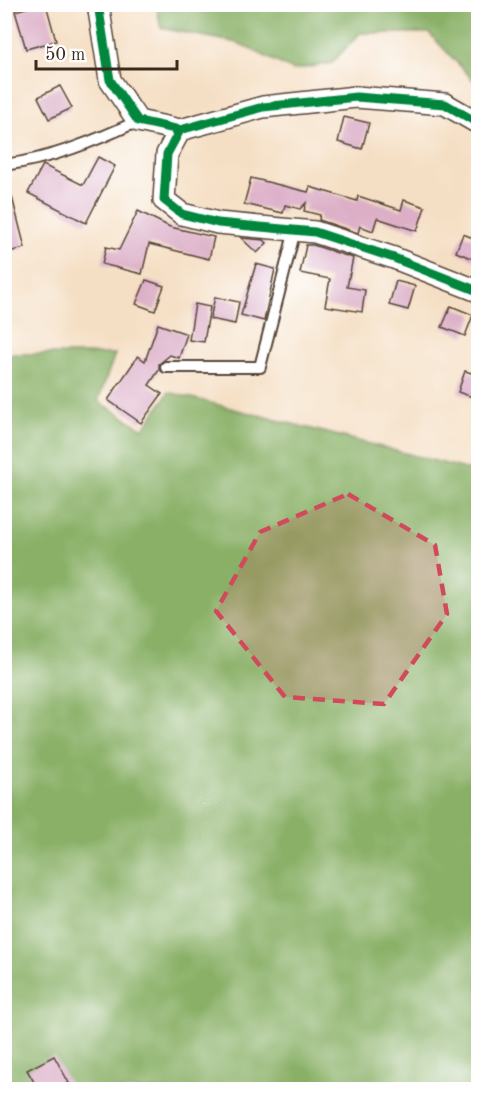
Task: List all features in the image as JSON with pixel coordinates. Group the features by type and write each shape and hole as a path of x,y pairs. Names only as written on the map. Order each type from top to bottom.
{"street":[{"path":"98,4 110,80 138,121 180,130 263,107 356,97 445,104 478,123"},
{"path":"180,130 167,154 164,200 182,214 218,223 315,231 394,258 478,291"}],"lane":[{"path":"4,165 26,162 96,140 138,121"},
{"path":"166,367 260,367 295,230"}],"highlighted area":[{"path":"348,494 435,545 447,614 384,704 285,697 216,611 260,532"}],"green space":[{"path":"156,5 478,5 478,85 429,33 360,33 332,63 293,70 238,43 161,28"},
{"path":"5,354 115,354 98,401 143,429 169,392 478,472 478,1089 5,1090"}],"building":[{"path":"46,4 56,41 26,49 15,11"},
{"path":"60,86 72,108 49,119 38,97"},
{"path":"344,117 369,123 362,149 338,142"},
{"path":"98,157 115,166 86,223 28,193 43,165 83,185"},
{"path":"251,178 308,192 310,187 357,201 358,196 401,210 404,200 425,207 417,231 377,218 373,231 360,226 358,233 319,220 320,215 304,211 306,203 300,209 285,205 283,213 244,204"},
{"path":"10,189 25,248 4,253 4,190"},
{"path":"138,211 170,227 214,237 209,259 149,244 142,274 102,264 106,247 119,250"},
{"path":"463,234 478,240 478,261 456,252"},
{"path":"241,238 264,240 267,243 257,253"},
{"path":"306,245 313,245 353,258 347,287 365,290 362,312 325,306 330,279 300,273"},
{"path":"256,264 275,269 264,321 241,315"},
{"path":"146,280 164,286 155,311 136,304"},
{"path":"396,281 415,286 408,310 389,305"},
{"path":"215,297 239,302 235,324 210,319"},
{"path":"195,304 210,307 204,342 189,340"},
{"path":"451,306 473,315 465,336 442,327"},
{"path":"158,324 187,334 179,358 170,355 159,364 159,370 149,385 162,394 141,423 108,400 138,356 145,361"},
{"path":"465,371 478,375 478,399 458,392"},
{"path":"54,1056 69,1083 56,1089 38,1089 27,1070"}],"cycle path":[{"path":"98,4 110,80 138,121 180,130 263,107 356,97 445,104 478,123"},
{"path":"180,130 167,154 164,200 182,214 218,223 315,232 394,258 478,291"}]}
